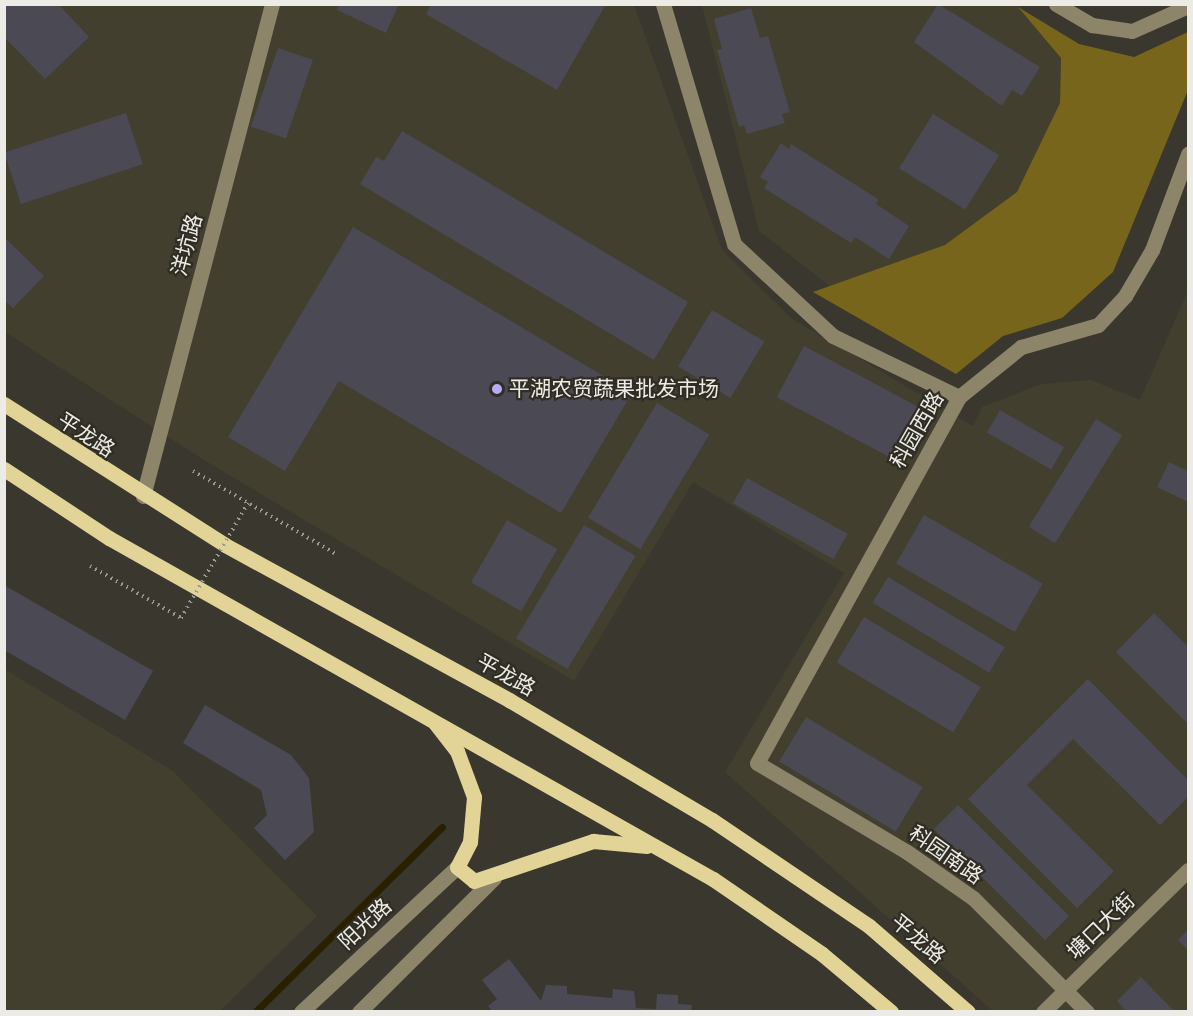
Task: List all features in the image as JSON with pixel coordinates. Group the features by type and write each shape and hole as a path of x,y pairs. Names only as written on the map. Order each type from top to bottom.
{"main road":[{"name":"平龙路","path":"4,404 143,496 712,820 869,926 968,1011"},
{"path":"4,469 119,544 424,712 667,853 775,919 891,1011"},
{"path":"424,712 458,751 474,797 470,842 457,867 474,881 494,878 541,855 593,841 626,842 667,853"}],"street":[{"name":"洋坑路","path":"143,496 273,4"},
{"path":"663,4 734,244 833,336 959,397"},
{"path":"1056,4 1092,25 1132,31 1188,6"},
{"name":"科园西路","path":"757,763 959,397 1021,347 1098,325 1125,296 1152,250 1188,154"},
{"name":"科园南路","path":"757,763 907,852 973,898 1087,1011"},
{"name":"阳光路","path":"301,1011 457,867"},
{"name":"塘口大街","path":"1043,1011 1188,870"},
{"path":"359,1011 494,878"}],"path":[{"path":"193,471 336,554"},
{"path":"90,566 181,618 248,503"}],"shaded area":[{"path":"4,5 634,5 722,250 791,318 973,426 982,407 1041,384 1091,380 1140,400 1188,291 1188,1011 993,1011 725,772 844,573 693,482 574,681 204,460 5,332"},
{"path":"702,5 1019,5 1061,58 1060,103 1017,192 981,241 837,292 759,231"},
{"path":"1018,7 1079,44 1134,57 1188,32 1188,90 1113,272 1062,318 1003,336 956,374 813,292 945,245 1017,192 1060,103 1061,58"},
{"path":"4,669 173,771 317,916 220,1011 5,1011"}],"building":[{"path":"4,4 58,4 89,37 45,79 4,37"},
{"path":"339,4 399,4 386,33 337,10"},
{"path":"431,4 606,4 557,90 426,14"},
{"path":"938,4 1040,67 1022,96 1012,90 1002,106 914,42"},
{"path":"751,8 760,38 768,36 790,112 782,114 785,123 747,134 744,125 739,127 717,50 722,49 714,19"},
{"path":"278,48 313,60 286,139 251,126"},
{"path":"126,113 143,164 21,204 4,153"},
{"path":"933,114 999,155 965,210 899,168"},
{"path":"402,131 688,302 654,360 360,184 376,157 384,161"},
{"path":"781,143 789,149 791,144 878,199 876,204 909,226 889,259 855,237 851,243 764,188 768,182 760,177"},
{"path":"353,227 632,393 561,513 339,381 285,471 228,437"},
{"path":"4,237 44,276 13,308 4,300"},
{"path":"712,310 764,341 730,398 678,367"},
{"path":"804,346 930,413 903,464 777,397"},
{"path":"657,403 709,434 640,549 588,518"},
{"path":"1000,410 1064,447 1051,470 987,433"},
{"path":"1096,419 1122,435 1055,543 1029,527"},
{"path":"1169,462 1188,471 1188,502 1157,487"},
{"path":"747,478 848,534 834,559 733,503"},
{"path":"924,515 1043,584 1015,632 896,563"},
{"path":"507,520 557,549 521,611 471,582"},
{"path":"584,525 635,556 567,669 516,638"},
{"path":"888,577 1005,647 989,673 873,603"},
{"path":"4,585 153,671 125,720 4,650"},
{"path":"1154,613 1188,647 1188,724 1116,652"},
{"path":"864,617 981,687 953,732 837,662"},
{"path":"1088,679 1188,780 1188,797 1160,825 1073,739 1027,785 1114,871 1077,908 968,799"},
{"path":"205,705 291,755 309,778 314,832 285,860 254,828 267,815 261,790 183,743"},
{"path":"806,717 923,787 896,832 779,762"},
{"path":"958,805 1069,916 1045,940 934,829"},
{"path":"1188,930 1188,950 1178,940"},
{"path":"509,959 541,1001 546,985 567,986 567,994 612,998 613,989 634,991 636,1008 656,1009 657,994 678,995 678,1004 692,1005 691,1012 493,1012 488,1006 497,999 482,980"},
{"path":"1141,977 1175,1012 1127,1012 1117,1001"}],"waterway":[{"path":"255,1012 442,827"}],"place":[{"name":"平湖农贸蔬果批发市场","path":"497,389"}]}
